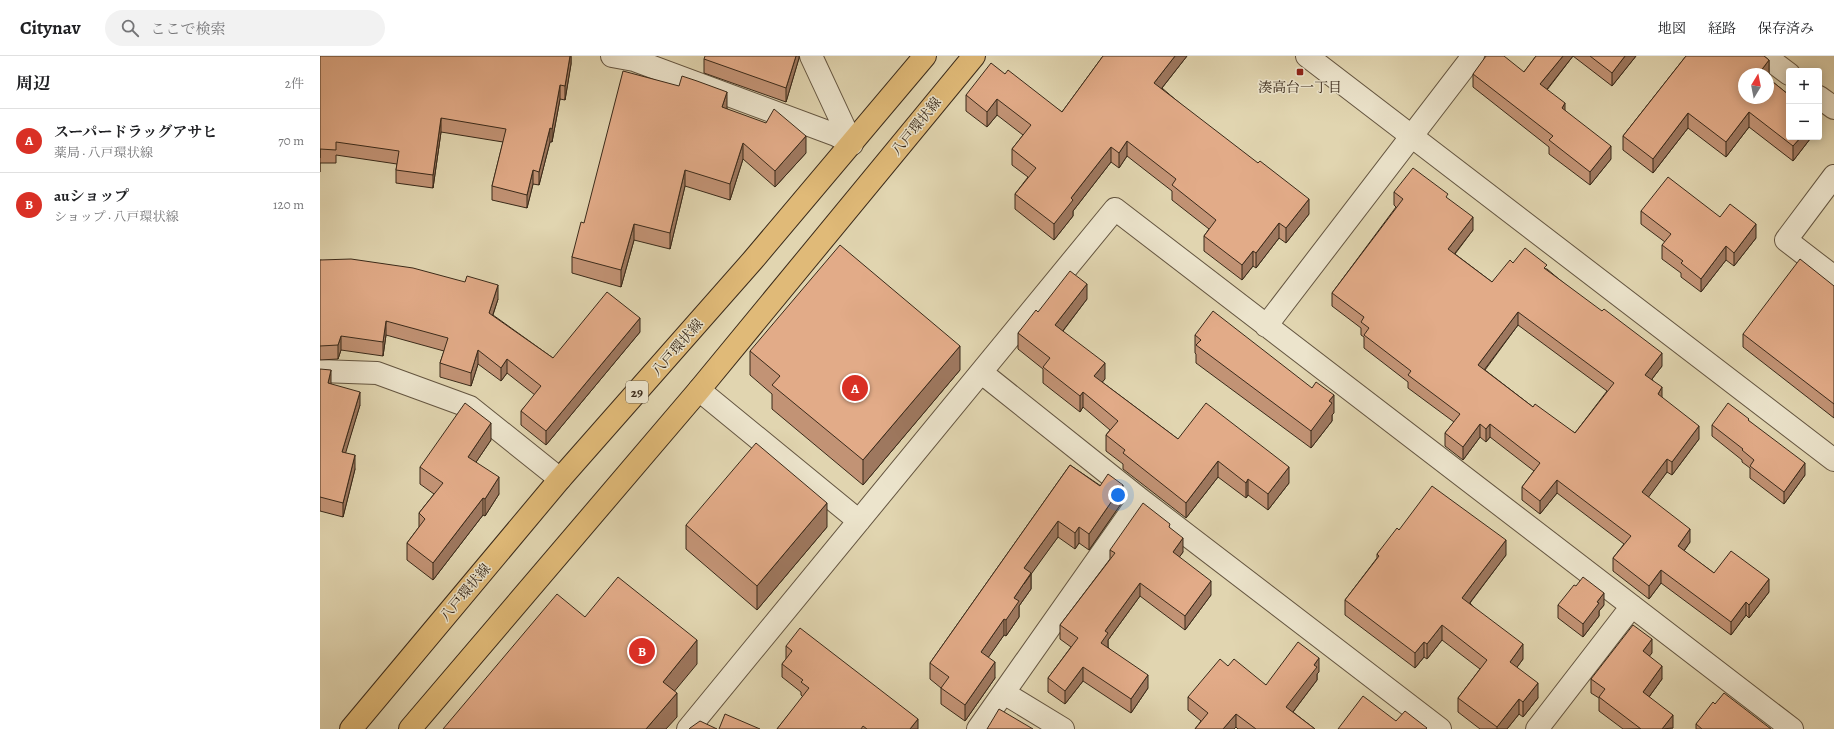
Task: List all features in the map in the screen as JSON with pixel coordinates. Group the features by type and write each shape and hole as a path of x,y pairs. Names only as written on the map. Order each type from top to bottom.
{"main road":[{"name":"八戸環状線","path":"351,729 560,479 747,266 852,144 925,56"},
{"name":"八戸環状線","path":"410,729 699,390 974,56"}],"street":[{"path":"612,56 634,60 728,94 836,135 852,144"},
{"path":"811,56 852,144"},
{"path":"1307,56 1834,460"},
{"path":"1266,326 1410,136 1473,56"},
{"path":"1765,56 1786,72"},
{"path":"1822,99 1834,108"},
{"path":"1834,176 1786,240 1834,277"},
{"path":"688,729 982,373 1115,209 1792,729"},
{"path":"320,371 377,373 470,407 560,479"},
{"path":"982,373 1140,499 1440,729"},
{"path":"699,390 859,521"},
{"path":"978,729 1140,499"},
{"path":"1537,729 1632,606"},
{"path":"1004,693 1063,729"}],"building":[{"path":"320,56 570,56 565,86 560,85 552,129 550,128 539,172 533,170 527,195 492,186 506,129 441,118 433,175 396,170 399,151 336,142 336,150 320,149"},
{"path":"705,56 796,56 786,88 704,59"},
{"path":"1103,56 1175,56 1154,83 1258,163 1260,161 1309,199 1286,228 1279,223 1256,253 1253,251 1242,265 1204,236 1216,220 1172,185 1176,179 1127,141 1119,153 1111,147 1071,198 1073,200 1054,224 1015,194 1036,168 1012,149 1031,125 997,99 987,112 966,95 991,63 1005,74 1008,70 1062,112"},
{"path":"1486,56 1504,56 1524,72 1536,56 1563,56 1540,84 1565,103 1562,108 1611,146 1590,172 1549,140 1553,136 1473,74"},
{"path":"1590,56 1625,56 1612,73"},
{"path":"1686,56 1764,56 1769,60 1763,68 1738,68 1738,104 1774,104 1774,83 1786,93 1786,140 1798,140 1793,146 1749,112 1726,142 1688,113 1653,159 1623,136"},
{"path":"623,71 679,86 682,76 697,81 727,92 722,107 766,123 774,109 806,136 775,171 743,143 730,184 685,170 670,233 634,224 621,270 572,257 581,222 584,223"},
{"path":"1413,168 1448,194 1446,197 1473,217 1448,249 1492,282 1510,260 1513,263 1525,248 1547,265 1544,268 1602,311 1604,309 1662,353 1645,375 1662,387 1658,394 1699,426 1672,462 1667,459 1642,492 1690,529 1678,546 1714,573 1731,551 1769,579 1749,605 1746,602 1731,622 1661,570 1649,586 1613,558 1631,536 1557,480 1540,501 1522,487 1540,463 1490,424 1486,429 1480,424 1463,447 1445,433 1460,414 1408,375 1411,371 1364,335 1369,328 1361,322 1364,317 1332,293 1403,199 1394,192","holes":["1518,312 1614,383 1575,433 1535,404 1533,407 1478,365"]},
{"path":"1668,177 1720,217 1730,204 1756,224 1734,253 1726,246 1701,279 1681,263 1683,261 1662,245 1671,234 1641,211"},
{"path":"840,245 960,346 863,460 772,385 780,376 750,351"},
{"path":"351,259 413,268 465,282 467,276 498,285 489,313 553,358 607,292 640,318 546,431 521,411 541,386 507,359 501,368 478,350 471,373 440,363 448,338 386,321 383,342 341,336 338,345 320,346 320,260"},
{"path":"1800,259 1834,286 1834,404 1743,334"},
{"path":"1070,271 1087,284 1055,325 1105,363 1094,376 1178,439 1206,403 1289,467 1268,494 1248,479 1246,483 1218,461 1186,503 1123,453 1125,450 1106,435 1118,421 1083,392 1080,396 1043,367 1050,358 1018,333 1036,310 1038,312"},
{"path":"1213,311 1312,388 1316,382 1334,395 1329,401 1332,403 1311,431 1196,345 1201,340 1195,335"},
{"path":"320,369 331,370 328,383 360,392 342,452 355,455 343,503 320,497"},
{"path":"465,403 491,423 468,457 499,477 485,499 483,498 433,563 407,543 425,519 419,513 443,483 420,467"},
{"path":"1728,403 1805,463 1784,492 1750,466 1754,460 1742,450 1743,449 1712,425"},
{"path":"756,443 827,503 757,586 686,525"},
{"path":"1070,465 1100,486 1108,474 1123,485 1089,534 1079,527 1075,533 1058,521 1024,568 1031,573 1014,598 1019,601 1006,620 1004,619 981,652 995,662 965,705 941,688 949,677 930,663"},
{"path":"1432,486 1506,540 1462,598 1523,644 1510,662 1538,683 1523,702 1519,699 1497,727 1458,698 1487,660 1442,625 1427,644 1424,642 1415,653 1345,600 1379,556 1377,554 1397,528 1399,530"},
{"path":"1143,503 1170,524 1169,527 1183,538 1173,552 1211,581 1185,616 1140,583 1105,631 1108,633 1101,643 1148,675 1131,699 1083,667 1065,691 1048,678 1078,638 1060,625 1115,553 1110,550"},
{"path":"618,577 697,640 663,682 677,693 646,729 443,729 557,594 585,617"},
{"path":"1583,577 1604,593 1597,602 1599,603 1583,624 1558,605 1574,585 1576,586"},
{"path":"1633,625 1652,639 1643,651 1662,666 1643,692 1673,715 1662,729 1641,729 1599,697 1605,689 1591,679"},
{"path":"800,628 918,719 910,729 867,729 863,726 861,729 777,729 809,688 801,682 803,680 782,664 792,651 786,646"},
{"path":"1298,642 1319,658 1314,665 1317,667 1286,707 1315,729 1256,729 1236,714 1223,729 1195,729 1208,713 1188,697 1220,659 1228,666 1234,659 1266,685"},
{"path":"1724,693 1771,729 1702,729 1696,724 1713,702 1715,704"},
{"path":"1363,696 1396,721 1405,711 1427,728 1338,729"},
{"path":"999,709 1033,729 987,729"},
{"path":"725,714 760,729 719,729"},
{"path":"700,721 717,729 689,729"}],"place":[{"name":"湊高台一丁目","path":"1300,72"},
{"name":"スーパードラッグアサヒ","path":"855,388"},
{"name":"auショップ","path":"642,651"}]}
